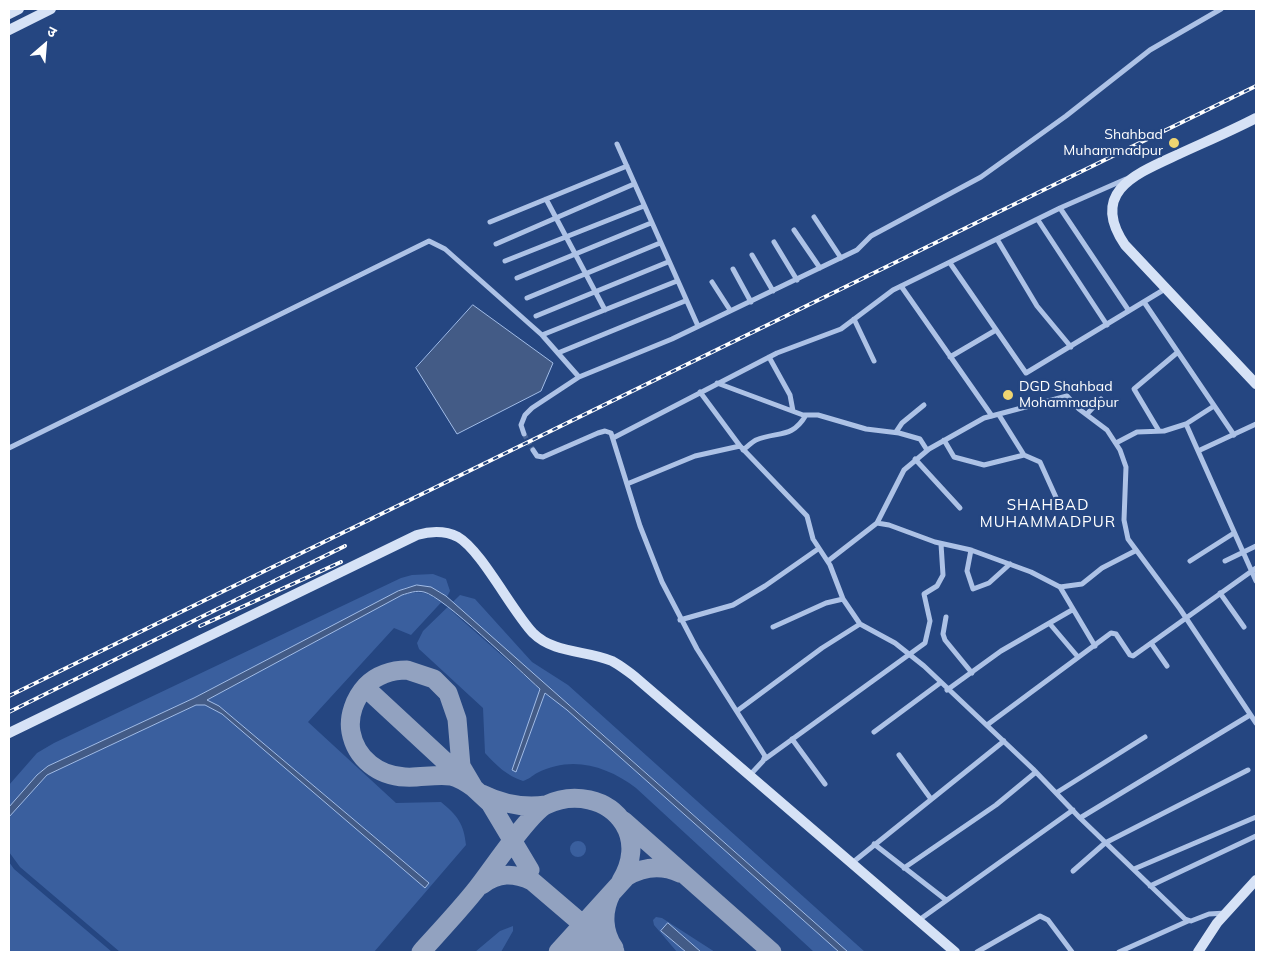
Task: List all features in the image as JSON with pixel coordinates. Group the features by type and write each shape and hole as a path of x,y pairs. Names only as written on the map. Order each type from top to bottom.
{"street":[{"path":"9,14 19,9"},
{"path":"9,30 51,9"},
{"path":"524,434 521,425 525,415 579,377 751,302 857,250 871,236 986,174 1066,116 1150,50 1221,9"},
{"path":"613,438 769,357 836,332 901,286 1060,208 1256,118"},
{"path":"617,144 685,301 699,325"},
{"path":"490,222 627,166"},
{"path":"1131,177 1119,192 1113,204 1114,226 1125,245 1256,384"},
{"path":"496,244 634,184"},
{"path":"546,199 605,310"},
{"path":"506,261 644,206"},
{"path":"1060,208 1129,312"},
{"path":"814,217 841,258"},
{"path":"1038,220 1106,325"},
{"path":"517,278 651,223"},
{"path":"794,230 820,268"},
{"path":"997,239 1037,306 1072,347"},
{"path":"9,448 429,241 445,249 542,335 579,377"},
{"path":"774,242 796,280"},
{"path":"527,298 660,243"},
{"path":"752,255 773,291"},
{"path":"536,316 668,262"},
{"path":"950,263 1025,373 1072,347 1165,289"},
{"path":"733,269 751,302"},
{"path":"542,335 677,281"},
{"path":"712,282 730,310"},
{"path":"901,286 992,416"},
{"path":"558,353 685,301"},
{"path":"1144,302 1234,435"},
{"path":"854,319 874,361"},
{"path":"950,356 996,330"},
{"path":"1158,431 1134,390 1178,352"},
{"path":"769,357 790,395 793,411"},
{"path":"717,383 806,415 818,415 866,429 896,432 920,439 927,450"},
{"path":"700,392 741,448 807,516 818,549 828,561 843,599 860,624 909,654 1036,772 1080,818 1188,921"},
{"path":"828,561 877,523 891,499 899,478 915,459 927,450 992,416 1062,395 1071,398 1079,409 1107,430 1126,462 1124,520 1128,539 1186,618 1256,723"},
{"path":"1087,414 1101,399"},
{"path":"896,432 902,423 924,405"},
{"path":"1116,443 1137,432 1158,431 1186,424 1214,406"},
{"path":"626,484 695,456 741,448 757,440 782,435 796,428 806,415"},
{"path":"999,415 1024,455 1040,462 1059,504"},
{"path":"1186,424 1242,553 1254,569 1256,581"},
{"path":"1198,452 1256,424"},
{"path":"533,450 537,456 543,457 598,432 605,431 611,433 626,484 660,577 680,620 765,758"},
{"path":"944,440 954,457 982,465 1024,455"},
{"path":"915,459 960,508"},
{"path":"877,523 889,525 941,544 971,550 1010,564 1060,587 1082,584 1102,568 1135,551"},
{"path":"9,734 417,535 441,532 460,538 474,553 517,613 541,640 551,646 612,662 634,676 955,952"},
{"path":"1190,560 1234,533"},
{"path":"749,775 765,758 928,640 930,620 924,594 937,586 943,575 941,544"},
{"path":"1225,561 1256,546"},
{"path":"680,620 733,605 766,586 818,549"},
{"path":"971,550 967,571 973,588 989,583 1010,564"},
{"path":"986,725 1095,646 1110,633 1114,633 1131,656 1254,569"},
{"path":"1060,587 1095,646"},
{"path":"1220,594 1244,627"},
{"path":"773,626 826,603 843,599"},
{"path":"947,690 1000,651 1072,610"},
{"path":"946,617 945,640 972,673"},
{"path":"737,711 822,648 860,624"},
{"path":"1050,624 1078,657"},
{"path":"1151,643 1167,666"},
{"path":"874,732 940,683"},
{"path":"1080,818 1250,714"},
{"path":"1056,793 1145,737"},
{"path":"792,740 825,784"},
{"path":"852,863 1004,742"},
{"path":"899,755 931,799"},
{"path":"1073,871 1106,843 1248,770"},
{"path":"904,868 996,806 1036,772"},
{"path":"918,921 1073,810"},
{"path":"1134,870 1256,817"},
{"path":"1150,886 1256,836"},
{"path":"874,844 946,900"},
{"path":"1198,952 1226,913 1256,880"},
{"path":"1119,952 1188,921 1209,914 1226,913"},
{"path":"977,952 1040,916 1048,920 1072,952"}],"shaded area":[{"path":"473,305 553,363 541,391 457,434 416,368"},
{"path":"433,574 446,579 450,591 448,595 411,635 394,628 308,722 396,803 441,802 459,820 464,831 466,845 374,952 120,952 20,867 9,852 9,817 47,775 196,705 205,705 222,714 429,883 219,706 206,700 402,595 423,593 441,602 442,593 428,587 415,586 405,588 194,698 48,766 37,775 9,807 9,785 37,753 54,743 401,578 412,575"},
{"path":"417,585 431,587 446,596 848,952 839,952 567,710 545,693 516,772 512,770 540,689 500,651 447,606 421,591 402,595 207,700 219,706 429,883 425,888 222,714 205,705 196,705 47,775 9,817 9,807 37,775 48,766 194,698 398,591"},
{"path":"460,595 475,599 532,662 568,685 865,952 848,952 571,706 447,607"},
{"path":"447,607 540,689 516,772 545,693 567,710 839,952 814,952 625,780 589,765 576,764 550,768 523,781 498,766 485,753 483,708 419,649 417,643 423,631"},
{"path":"578,841 586,849 578,857 570,849"},
{"path":"9,862 14,869 112,952 9,952"},
{"path":"656,917 662,918 715,952 701,952 668,923 661,931 686,952 677,952 654,925 653,920"},
{"path":"668,923 701,952 686,952 661,931"},
{"path":"513,926 513,931 501,952 475,952 500,931"}],"taxiway":[{"path":"407,670 434,679 448,693 457,719 461,766 474,788 460,779 451,776 395,776 370,764 358,750 350,726 353,708 359,696 366,686 379,676 390,672 407,670"},
{"path":"368,690 490,803 530,870"},
{"path":"482,794 513,804 546,805"},
{"path":"421,952 474,892 529,820 546,805 556,801 578,798 589,800 609,808 617,815 624,824 631,845 630,860 621,881"},
{"path":"624,821 772,952"},
{"path":"558,952 626,877 633,873 653,868 673,870 680,873"},
{"path":"482,885 494,878 506,875 519,876 532,881 615,952"},
{"path":"611,894 606,908 605,922 610,942 614,948"},
{"path":"563,952 581,946 600,948 613,952"}],"tunnel":[{"path":"524,434 533,450"}],"railway":[{"path":"9,696 1256,86"},
{"path":"9,712 345,546"},
{"path":"200,626 341,562"}],"place":[{"name":"Shahbad Muhammadpur","path":"1174,143"},
{"name":"DGD Shahbad Mohammadpur","path":"1008,395"}],"district":[{"name":"SHAHBAD MUHAMMADPUR","path":"1048,514"}]}
